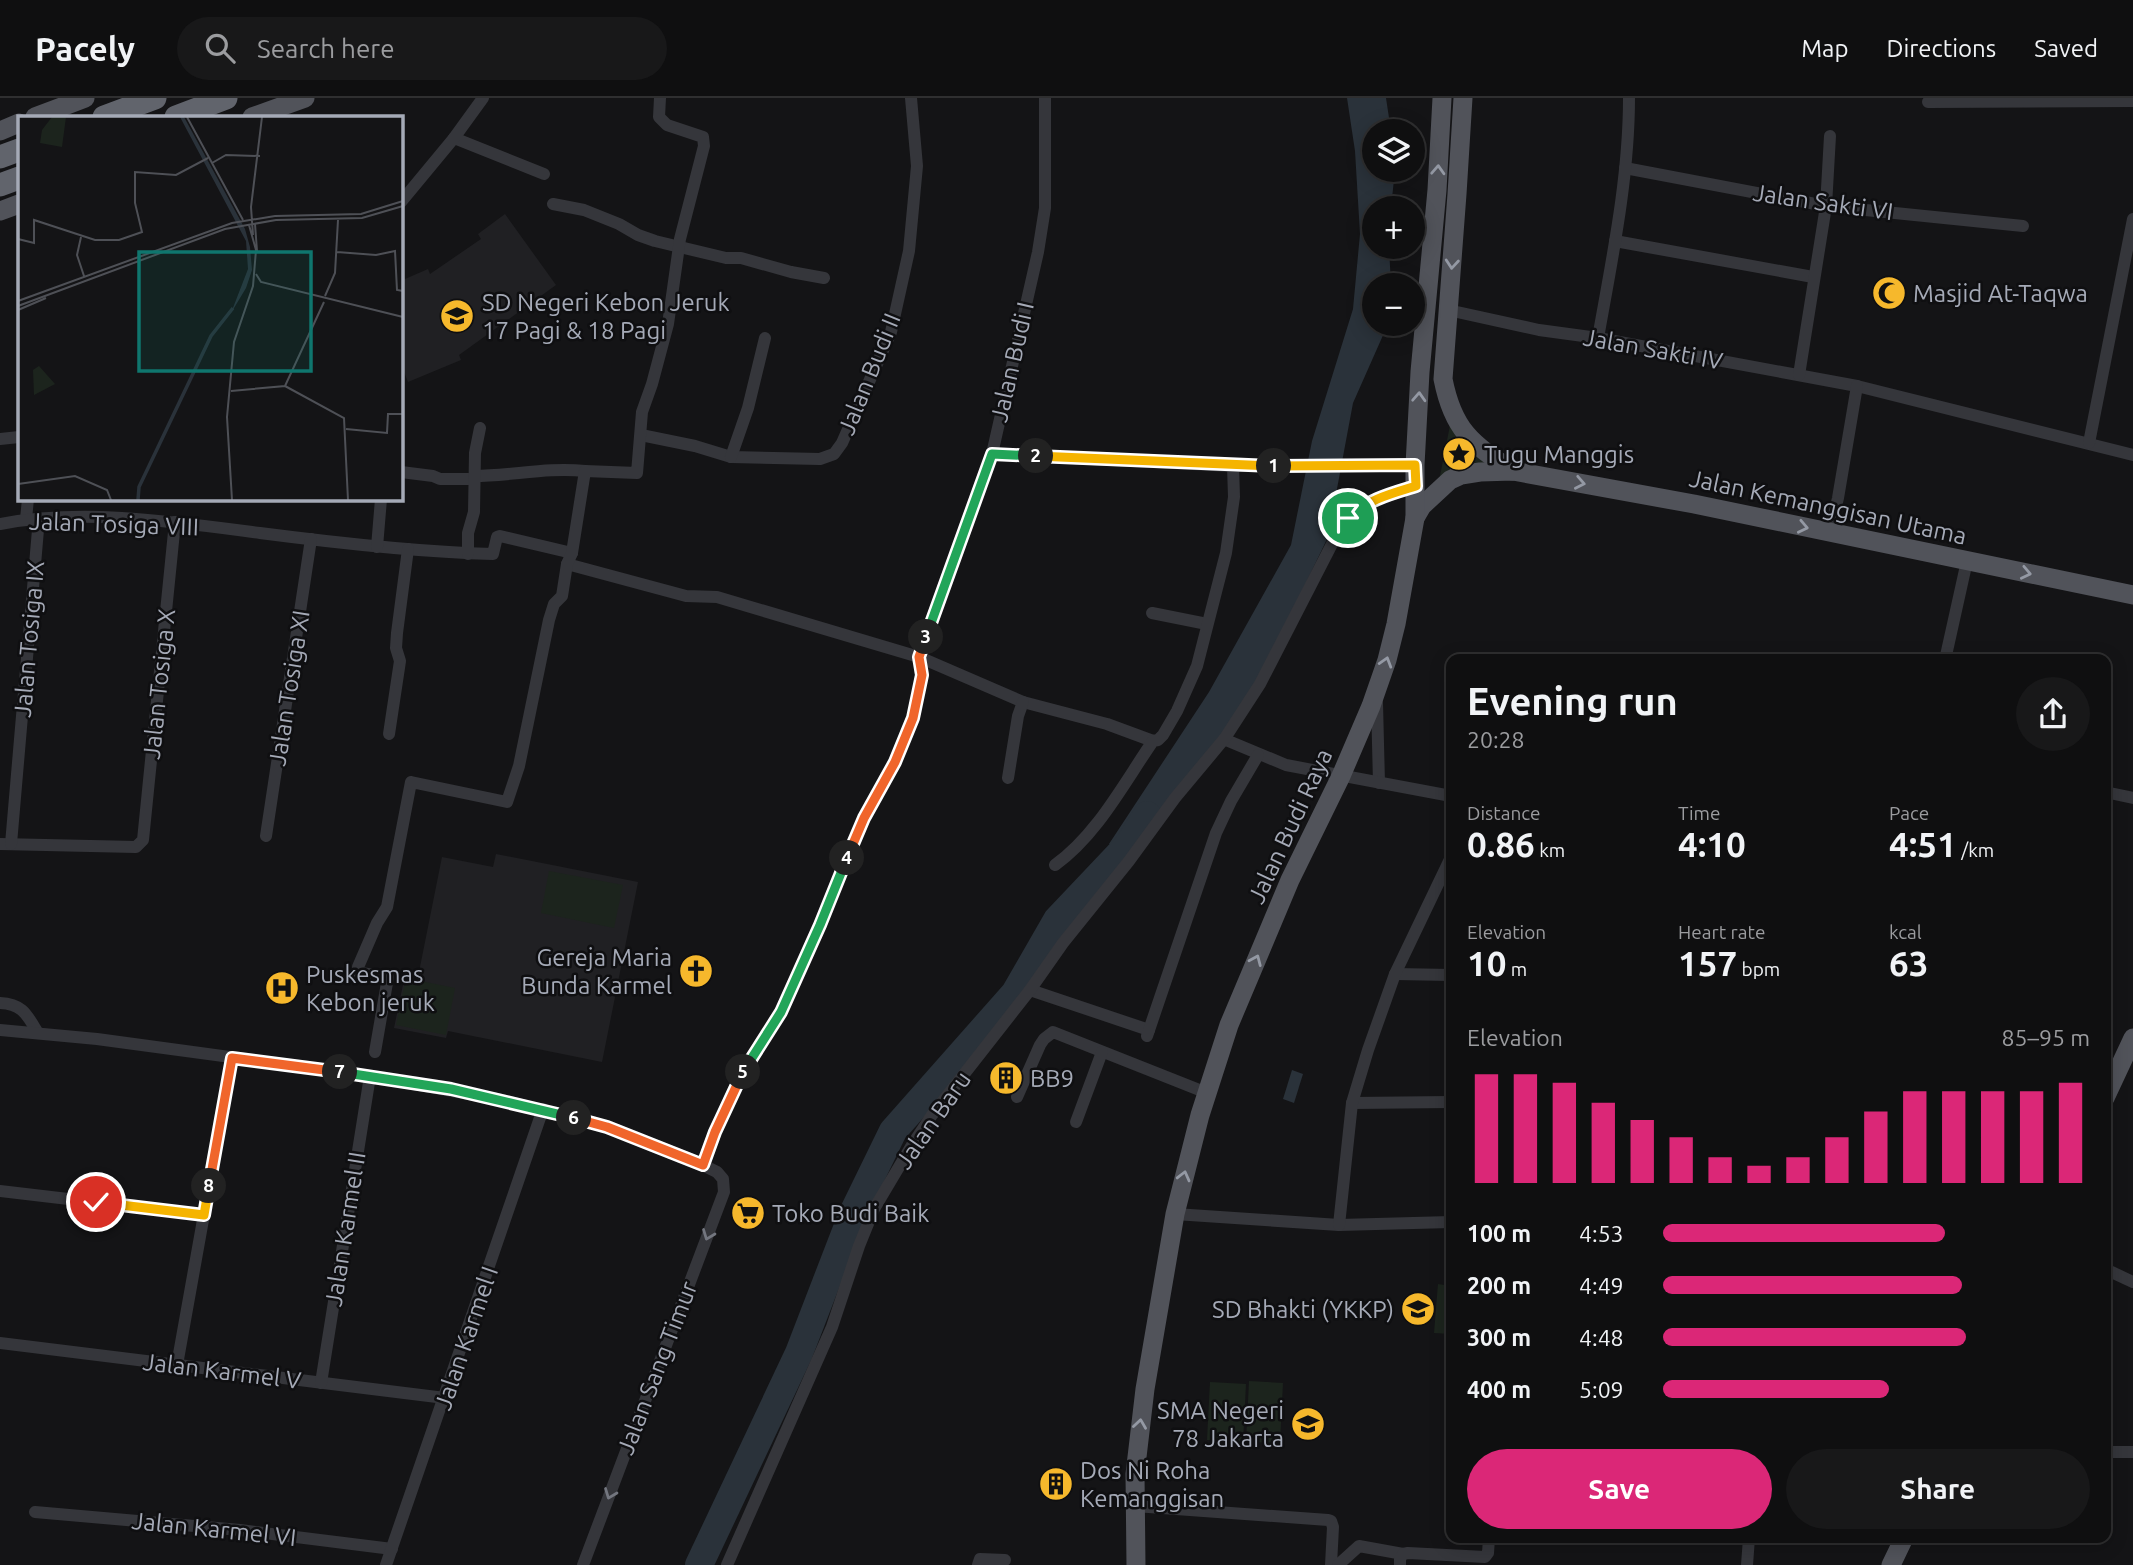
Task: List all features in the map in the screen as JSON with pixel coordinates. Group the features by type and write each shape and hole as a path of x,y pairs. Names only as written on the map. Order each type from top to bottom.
{"highway":[{"path":"107,116 155,98"},
{"path":"179,116 226,98"},
{"path":"0,157 18,150"},
{"path":"0,185 18,178"}],"main road":[{"path":"38,116 85,98"},
{"path":"255,116 305,98"},
{"name":"Jalan Budi Raya","path":"1136,1565 1135,1506 1143,1403 1175,1214 1207,1093 1228,1025 1290,880 1341,776 1377,690 1396,624 1415,518 1420,372 1436,203 1442,98"},
{"path":"1448,310 1463,98"},
{"path":"0,131 18,123"},
{"path":"0,211 18,204"},
{"name":"Jalan Kemanggisan Utama","path":"1448,310 1443,379 1447,402 1454,418 1475,443 1513,471"},
{"name":"Jalan Kemanggisan Utama","path":"1415,518 1422,506 1450,480 1480,472 1513,471 1830,532 2133,595"},
{"path":"2111,1085 2133,1038"},
{"path":"1891,1565 1902,1543"}],"street":[{"path":"402,201 483,98"},
{"path":"402,472 440,479 499,476 560,468 636,474 642,412 668,324 679,246 704,146 703,137 667,125 659,117 660,98"},
{"name":"Jalan Budi II","path":"640,435 732,457 820,459 834,453 842,443 891,332 909,251 917,166 911,98"},
{"name":"Jalan Budi I","path":"703,1165 740,1076 781,1012 864,818 895,762 913,718 922,675 919,657 992,454 1041,238 1046,190 1045,98"},
{"path":"1598,338 1625,168 1629,98"},
{"path":"1928,102 2133,101"},
{"path":"1799,375 1826,206 1830,136"},
{"path":"454,138 544,174"},
{"name":"Jalan Sakti VI","path":"1625,168 1826,206 2023,226"},
{"path":"553,204 584,210 654,241 824,278"},
{"path":"2090,443 2133,219"},
{"path":"1615,241 1813,277"},
{"name":"Jalan Sakti IV","path":"1448,310 1539,330 1598,338 1857,386 2133,455"},
{"path":"732,457 748,408 765,338"},
{"path":"1830,532 1857,386"},
{"path":"481,428 475,453 474,512 468,533 468,554 493,554 499,536 686,596 717,597 919,657 1023,702 1107,723 1153,741"},
{"path":"0,439 18,437"},
{"path":"992,454 1233,466 1415,465"},
{"path":"1055,865 1066,858 1100,819 1153,741 1163,735 1189,685 1197,666 1229,533 1234,497 1233,466"},
{"path":"375,1052 388,977 357,970 377,923 387,908 411,782 507,802 519,766 549,620 555,602 562,596 584,471"},
{"name":"Jalan Baru","path":"727,1565 832,1327 874,1209 932,1115 1175,798 1225,737 1260,684 1348,518 1362,506 1416,486"},
{"name":"Jalan Tosiga IX","path":"5,844 32,519 29,500"},
{"path":"377,547 381,500"},
{"name":"Jalan Tosiga VIII","path":"0,524 32,519 114,518 175,522 377,547 468,554"},
{"name":"Jalan Tosiga X","path":"5,844 136,847 143,841 175,522"},
{"name":"Jalan Tosiga XI","path":"266,836 311,539"},
{"path":"389,734 400,662 396,648 408,548"},
{"path":"1946,654 1967,561"},
{"path":"1152,613 1207,624"},
{"path":"1377,690 1379,783"},
{"path":"1008,778 1018,716 1023,702"},
{"path":"1225,737 1226,740 1258,755 1286,765 1446,795"},
{"path":"1030,990 1148,1033 1216,833 1258,755"},
{"path":"2111,793 2133,798"},
{"path":"1339,1224 1352,1103 1367,1050 1395,974 1446,867"},
{"path":"1395,974 1446,975"},
{"path":"0,1003 11,1003 24,1011 38,1033"},
{"path":"0,1030 370,1076 451,1089 607,1127 703,1165"},
{"path":"1017,1097 1040,1045 1053,1032 1207,1093"},
{"path":"1076,1122 1102,1052"},
{"path":"177,1365 232,1058"},
{"name":"Jalan Karmel II","path":"321,1383 370,1076"},
{"path":"1352,1103 1446,1102"},
{"name":"Jalan Karmel I","path":"386,1565 542,1110"},
{"name":"Jalan Sang Timur","path":"583,1565 724,1192 723,1179 717,1172 703,1165"},
{"path":"0,1191 204,1215"},
{"path":"1175,1214 1339,1224 1446,1222"},
{"path":"2111,1272 2133,1282"},
{"name":"Jalan Karmel V","path":"0,1343 445,1398"},
{"path":"2111,1452 2133,1452"},
{"path":"1135,1506 1328,1520 1333,1527 1331,1565"},
{"name":"Jalan Karmel VI","path":"35,1513 240,1530 392,1549"},
{"path":"1338,1565 1359,1546 1402,1559 1485,1557 1489,1543"},
{"path":"1747,1565 1749,1543"},
{"path":"978,1565 980,1559 1005,1560"}],"shaded area":[{"path":"1347,98 1386,98 1389,119 1362,119 1362,182 1394,182 1392,196 1362,196 1362,259 1390,259 1390,273 1362,273 1362,336 1383,336 1353,403 1328,537 1250,699 1138,847 1109,844 1209,692 1291,545 1312,441 1353,309 1360,234 1355,151"},
{"name":"SD Negeri Kebon Jeruk 17 Pagi & 18 Pagi","path":"505,214 556,285 459,355 461,360 408,382 402,367 402,272 405,279 428,269 430,274 481,239 478,234"},
{"path":"1453,410 1490,460 1439,481"},
{"path":"496,854 638,882 602,1062 448,1031 446,1038 394,1028 405,975 418,977 442,857 493,867"},
{"path":"549,871 623,885 614,928 541,913"},
{"path":"406,978 455,988 446,1035 396,1025"},
{"path":"1292,1070 1303,1074 1294,1103 1283,1099"},
{"path":"1438,1284 1446,1285 1446,1334 1434,1333"},
{"path":"1249,1381 1283,1383 1280,1443 1246,1442"},
{"path":"1210,1382 1246,1384 1243,1442 1207,1440"}],"waterway":[{"path":"699,1565 799,1353 853,1213 893,1131 1015,993 1057,920 1129,844 1147,815"}],"place":[{"name":"Masjid At-Taqwa","path":"1889,293"},
{"name":"SD Negeri Kebon Jeruk 17 Pagi & 18 Pagi","path":"457,316"},
{"name":"Tugu Manggis","path":"1459,454"},
{"name":"Gereja Maria Bunda Karmel","path":"696,971"},
{"name":"Puskesmas Kebon jeruk","path":"282,988"},
{"name":"BB9","path":"1006,1078"},
{"name":"Toko Budi Baik","path":"748,1213"},
{"name":"SD Bhakti (YKKP)","path":"1418,1309"},
{"name":"SMA Negeri 78 Jakarta","path":"1308,1424"},
{"name":"Dos Ni Roha Kemanggisan","path":"1056,1484"}],"route":[{"path":"96,1202 204,1215 232,1058 370,1076 502,1100 607,1127 703,1165 740,1076 781,1012 853,842 895,762 913,718 922,675 919,657 992,454 1233,466 1415,465 1416,486 1362,506 1348,518"}]}
